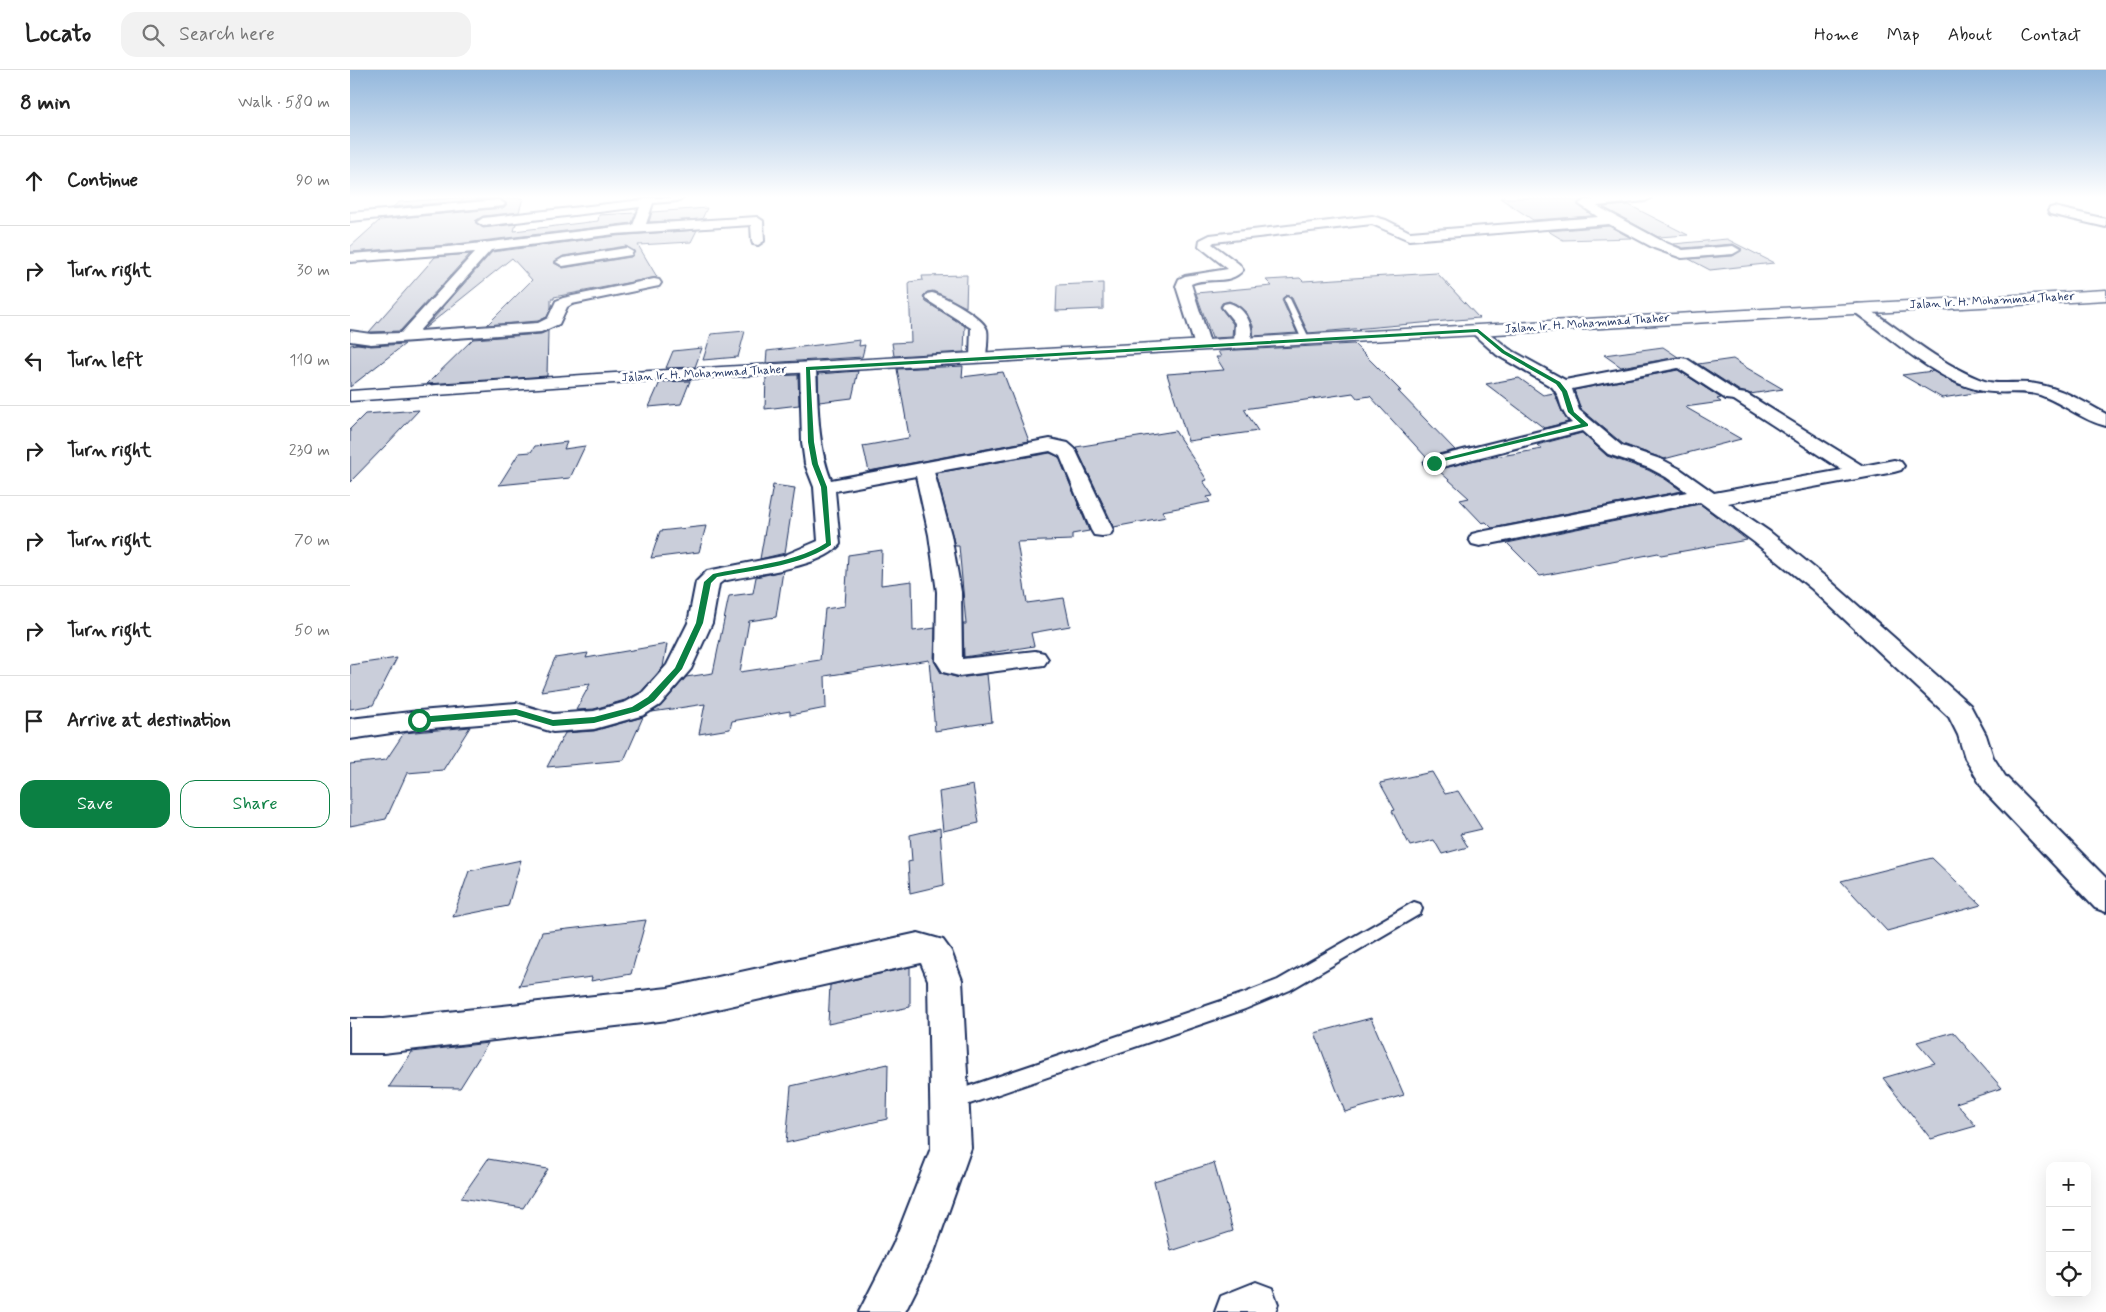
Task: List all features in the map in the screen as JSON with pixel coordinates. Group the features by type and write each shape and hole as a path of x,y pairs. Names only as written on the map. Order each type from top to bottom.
{"main road":[{"name":"Jalan Ir. H. Mohammad Thaher","path":"350,396 978,358 2106,295"}],"street":[{"path":"350,258 373,256"},
{"path":"406,337 478,256"},
{"path":"563,261 598,256"},
{"path":"1203,346 1183,286 1184,282 1194,277 1229,275 1236,270 1219,256"},
{"path":"350,336 371,339 541,327 554,322 561,304 567,296 654,284"},
{"path":"932,297 975,324 980,330 978,358"},
{"path":"1229,307 1243,322 1245,330 1242,343"},
{"path":"1858,308 1913,349 1974,383 1985,387 2025,388 2046,392 2106,422"},
{"path":"1478,331 1503,352 1543,373 1561,386 1565,391 1571,412 1615,450 1656,464 1673,473 1762,537 1820,584 1960,712 1972,735 1979,758 1995,784 2106,899"},
{"path":"1561,386 1682,363 1859,472"},
{"path":"350,729 419,720 516,712 553,723 594,720 635,709 651,699 678,669 700,623 708,582 715,576 796,558 820,550 829,544 824,487 815,464 811,442 808,368"},
{"path":"1434,463 1586,425"},
{"path":"824,487 1050,445 1061,447 1068,453 1102,530"},
{"path":"1480,539 1708,497 1894,466"},
{"path":"923,469 928,482 940,534 949,592 949,661 952,666 959,668 1035,659"},
{"path":"350,1036 383,1036 668,1004 918,948 931,950 939,962 945,980 951,1148 910,1258 881,1312"}],"lane":[{"path":"1287,299 1306,340"},
{"path":"950,1101 1284,985 1414,909"}],"building":[{"path":"468,256 400,331 369,332 435,257"},
{"path":"489,256 563,256 554,263 563,268 632,256 645,256 657,277 554,297 554,299 551,299 551,308 547,317 538,321 487,325 532,280 512,258 425,328"},
{"path":"1760,256 1774,263 1710,270 1689,259"},
{"path":"1437,273 1479,318 1308,333 1292,298 1286,295 1282,300 1297,333 1253,336 1253,326 1247,313 1229,301 1222,303 1220,307 1233,324 1232,337 1212,338 1196,293 1272,286 1266,280 1300,278 1303,281"},
{"path":"967,275 966,307 933,291 927,292 923,296 926,302 965,326 964,352 894,356 892,343 911,342 909,282 923,280 922,276"},
{"path":"1103,283 1103,309 1056,311 1057,285"},
{"path":"548,331 547,376 427,384 473,339 541,334"},
{"path":"745,331 738,357 703,360 711,334"},
{"path":"860,340 859,346 865,345 862,357 766,363 767,351"},
{"path":"405,344 350,387 350,345 371,346"},
{"path":"1354,344 1401,391 1398,391 1455,450 1426,457 1370,396 1357,398 1353,393 1244,409 1258,431 1188,441 1167,374 1224,370 1216,357 1221,357 1218,351"},
{"path":"1663,347 1678,357 1621,367 1604,355"},
{"path":"702,348 695,367 666,368 673,351"},
{"path":"1733,359 1783,389 1750,394 1740,391 1698,364"},
{"path":"963,366 962,377 1003,372 1029,441 869,471 863,446 908,438 909,436 897,369"},
{"path":"1678,370 1721,398 1717,399 1721,402 1685,407 1741,439 1664,459 1623,444 1581,409 1574,390"},
{"path":"858,371 852,398 819,402 818,374"},
{"path":"1933,371 1958,385 1981,392 1942,398 1902,375"},
{"path":"798,375 799,405 765,409 766,376"},
{"path":"1519,378 1543,395 1554,393 1568,422 1544,428 1486,384"},
{"path":"690,381 681,404 649,407 660,382"},
{"path":"419,410 350,482 350,429 365,414"},
{"path":"1175,431 1207,480 1203,481 1213,496 1207,497 1210,502 1162,511 1166,517 1114,527 1076,447"},
{"path":"1582,433 1607,456 1648,470 1682,491 1492,528 1486,522 1482,523 1460,500 1469,498 1438,470 1471,461 1542,449 1537,445"},
{"path":"567,442 564,449 585,446 570,478 499,485 519,453 531,452 535,446"},
{"path":"1050,453 1059,457 1089,531 1072,534 1072,540 1017,542 1027,603 1064,598 1070,626 1031,633 1034,646 964,657 963,624 966,624 959,546 955,546 936,473"},
{"path":"773,485 795,488 785,553 760,559"},
{"path":"1700,504 1747,540 1661,555 1658,553 1540,576 1507,543"},
{"path":"706,526 699,552 651,558 660,531"},
{"path":"882,550 881,585 912,581 913,631 935,628 934,661 941,673 959,678 987,674 992,722 935,731 929,660 825,676 826,708 790,715 790,711 732,721 730,729 699,734 705,704 652,712 661,706 686,677 713,673 729,596 753,593 756,577 783,571 776,617 749,621 740,672 820,660 825,609 845,606 848,555"},
{"path":"667,644 663,667 641,692 625,700 594,709 576,710 590,684 541,691 555,658 588,653 586,658"},
{"path":"397,658 373,705 350,709 350,665"},
{"path":"643,717 624,760 547,767 565,733 594,731"},
{"path":"470,727 443,770 407,773 386,819 350,826 350,764 386,760 404,733"},
{"path":"1432,772 1445,794 1458,791 1482,829 1460,834 1468,847 1442,854 1434,840 1410,846 1392,811 1395,810 1380,783"},
{"path":"973,785 979,823 943,831 939,792"},
{"path":"940,828 944,885 910,893 908,862 912,861 910,835"},
{"path":"1932,858 1981,905 1887,931 1841,881"},
{"path":"521,860 508,906 453,917 469,871"},
{"path":"646,920 631,974 591,981 592,977 519,986 542,932"},
{"path":"910,967 910,1007 828,1024 830,985"},
{"path":"1371,1018 1404,1095 1345,1112 1315,1033"},
{"path":"1953,1032 2002,1088 1956,1103 1976,1126 1931,1139 1883,1078 1935,1063 1917,1042"},
{"path":"488,1043 460,1088 389,1087 412,1052"},
{"path":"888,1064 887,1119 786,1143 791,1086"},
{"path":"488,1159 548,1169 523,1208 461,1198"},
{"path":"1214,1163 1233,1231 1171,1251 1154,1181"}],"route":[{"path":"419,720 516,712 553,723 594,720 635,709 651,699 678,669 700,623 708,582 715,576 796,558 820,550 829,544 824,487 815,464 811,442 808,368 1478,331 1503,352 1558,383 1565,391 1571,412 1586,425 1434,463"}]}
